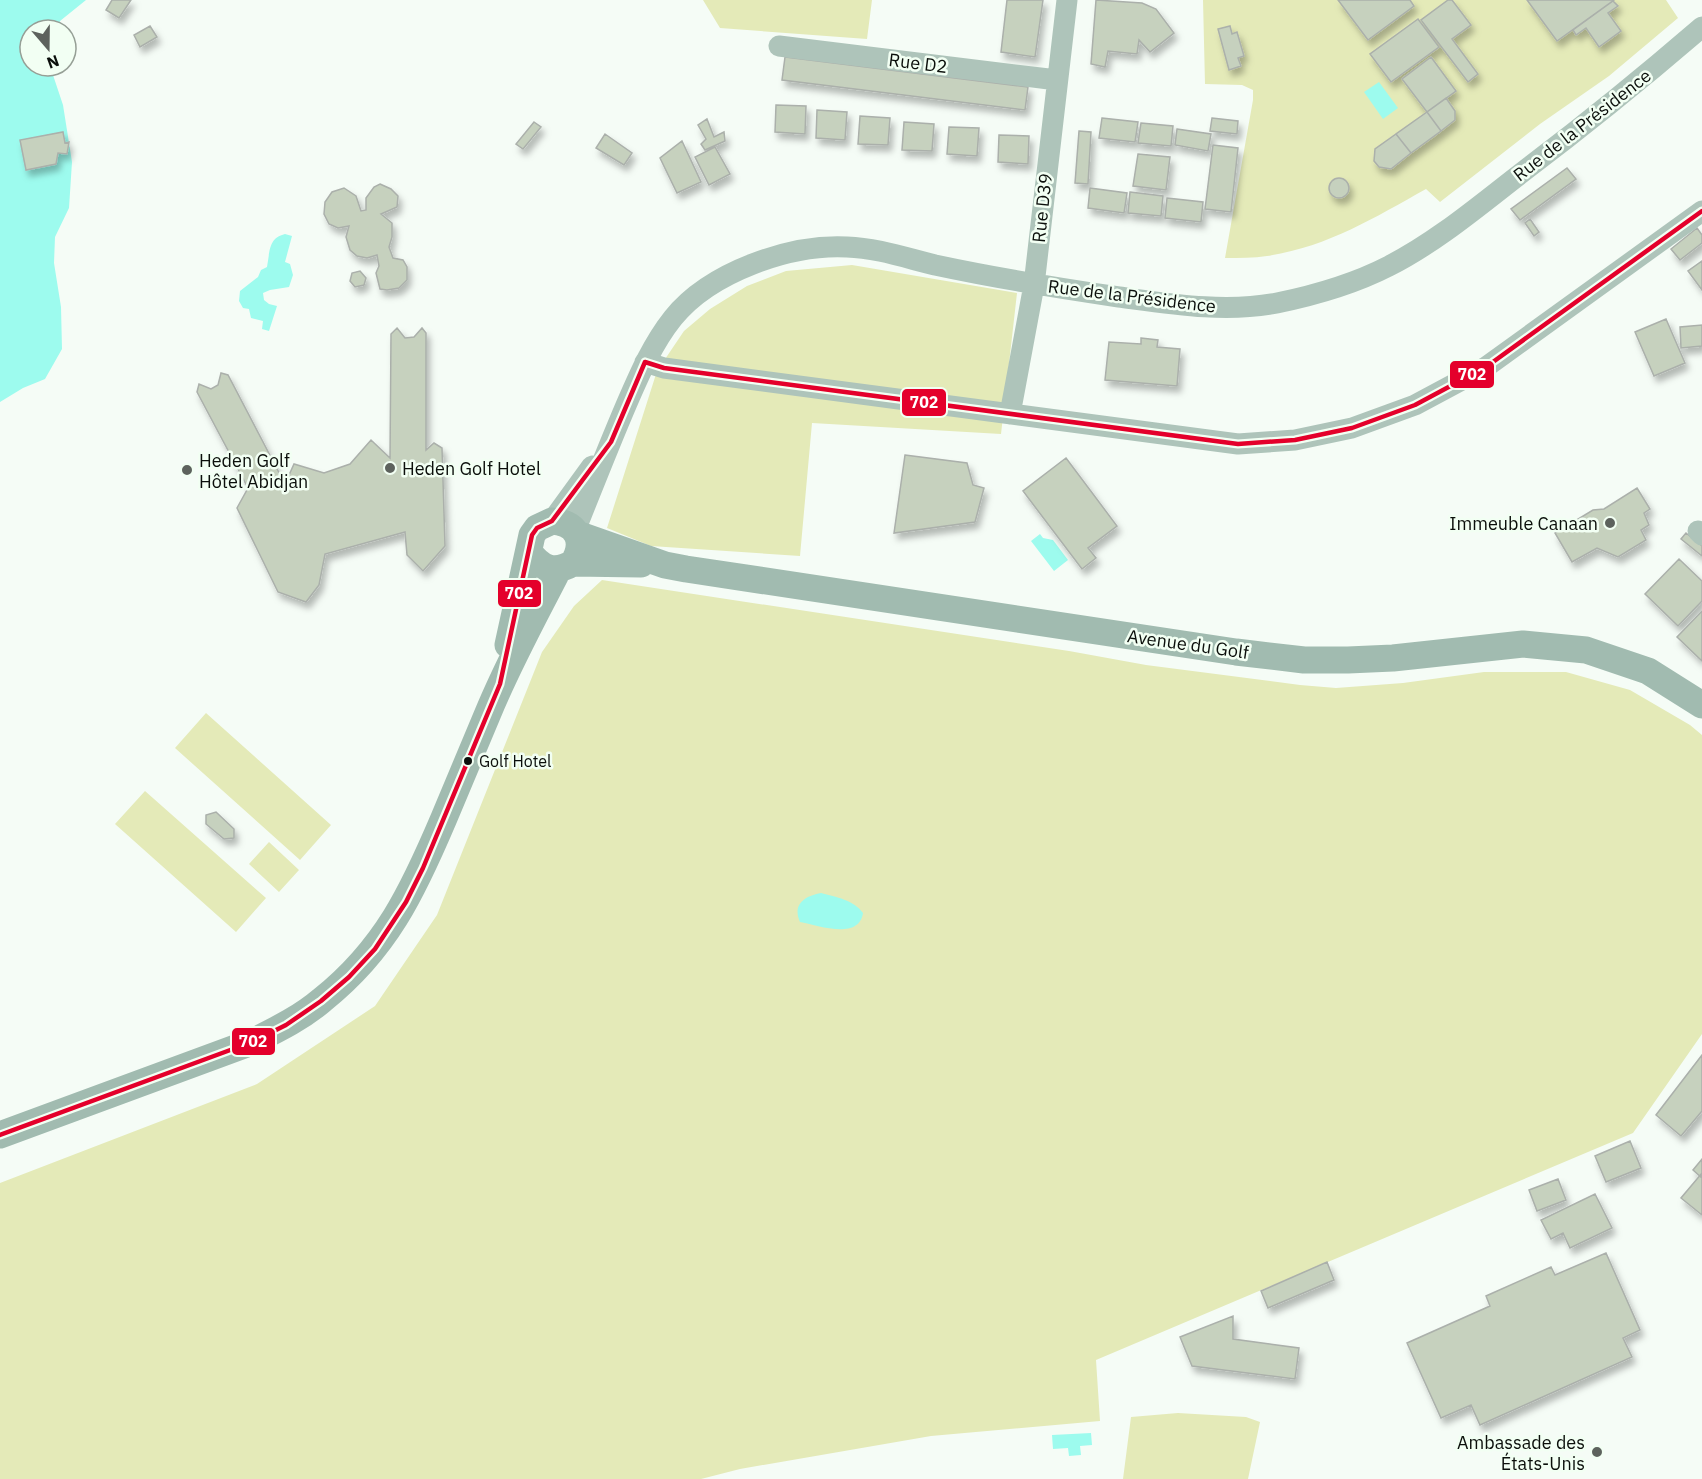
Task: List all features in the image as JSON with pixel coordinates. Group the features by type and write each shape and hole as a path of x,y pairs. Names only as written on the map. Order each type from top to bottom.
{"main road":[{"path":"0,1135 252,1042 286,1025 313,1007 349,976 375,949 406,902 423,868 500,684 565,567 580,547 568,529 537,528 532,535 500,684"},
{"name":"Avenue du Golf","path":"568,529 665,565 748,580 1236,652 1304,660 1393,658 1523,644 1586,650 1648,671 1702,705"},
{"name":"Avenue du Golf","path":"529,552 541,566 549,570 565,567 665,565"}],"street":[{"name":"Rue D39","path":"1010,414 1034,285 1067,0"},
{"name":"Rue de la Présidence","path":"568,529 645,363 675,316 691,300 748,265 779,254 814,247 846,247 875,250 1034,285 1182,306 1225,307 1273,304 1315,294 1353,282 1390,265 1461,219 1608,107 1702,27"},
{"name":"Rue D2","path":"779,46 1057,80"},
{"path":"645,363 664,368 1238,444 1295,440 1352,428 1416,405 1486,366 1702,211"}],"green space":[{"path":"703,0 872,0 867,39 720,28"},
{"path":"1203,0 1666,0 1678,18 1609,76 1540,124 1440,202 1426,189 1350,230 1310,246 1267,256 1225,258 1253,90 1242,85 1205,84"},
{"path":"852,265 1017,293 1001,434 812,423 800,556 651,546 607,528 657,371 684,331 710,309 747,286 786,271"},
{"path":"602,580 1069,651 1146,665 1300,685 1336,688 1403,683 1484,672 1566,672 1630,690 1690,725 1702,735 1702,1034 1633,1133 1096,1360 1100,1421 931,1436 740,1469 701,1479 0,1479 0,1183 257,1084 375,1006 437,915 542,652 574,606"},
{"path":"206,713 331,825 300,860 175,748"},
{"path":"145,791 266,898 236,932 115,824"},
{"path":"269,842 299,870 279,892 249,864"},
{"path":"1178,1413 1246,1417 1260,1422 1248,1479 1123,1479 1131,1417"}],"water":[{"path":"0,0 86,0 64,18 18,18 18,78 54,78 63,105 72,162 69,208 55,237 54,263 61,307 62,349 45,379 23,388 0,402"},
{"path":"1379,82 1398,108 1383,119 1364,92"},
{"path":"285,234 292,236 285,262 290,264 293,275 289,287 263,293 264,300 277,306 269,331 262,329 263,321 251,318 249,309 243,308 239,301 240,291 267,267 273,242"},
{"path":"1040,534 1043,538 1053,540 1068,560 1054,571 1031,541"},
{"path":"821,893 855,905 863,913 860,922 854,927 836,929 800,922 799,906 810,896"},
{"path":"1091,1433 1092,1445 1080,1446 1081,1455 1069,1456 1068,1448 1053,1449 1052,1435"}],"building":[{"path":"112,0 131,0 119,18 106,10"},
{"path":"1007,0 1043,0 1035,57 1001,52"},
{"path":"1096,0 1142,3 1156,9 1174,33 1150,52 1139,40 1137,54 1108,51 1105,67 1091,64"},
{"path":"1338,0 1410,0 1414,6 1368,40"},
{"path":"1448,0 1452,0 1471,25 1452,39 1478,74 1468,82 1421,20"},
{"path":"1527,0 1614,0 1557,41"},
{"path":"1613,1 1618,6 1608,13 1621,31 1599,47 1586,28 1576,35 1573,30"},
{"path":"1418,19 1439,47 1391,82 1370,54"},
{"path":"150,26 157,37 140,47 134,35"},
{"path":"1230,26 1232,34 1237,32 1244,56 1238,58 1241,66 1229,70 1218,29"},
{"path":"785,57 1028,87 1025,110 782,80"},
{"path":"1431,57 1456,91 1427,112 1402,79"},
{"path":"1446,98 1455,111 1455,120 1441,131 1427,112"},
{"path":"776,105 806,106 805,134 775,132"},
{"path":"817,110 847,112 845,140 816,138"},
{"path":"1427,112 1441,131 1411,153 1396,134"},
{"path":"860,116 890,118 888,145 858,144"},
{"path":"1102,118 1138,122 1135,142 1099,138"},
{"path":"1212,118 1238,121 1237,134 1210,131"},
{"path":"707,119 714,137 724,132 725,141 705,150 701,144 706,139 698,125"},
{"path":"534,122 541,127 523,149 516,144"},
{"path":"904,122 934,124 932,151 902,150"},
{"path":"1141,123 1173,126 1171,146 1138,143"},
{"path":"949,127 979,128 977,156 947,154"},
{"path":"1177,129 1211,134 1208,151 1175,145"},
{"path":"1079,131 1091,132 1088,184 1075,183"},
{"path":"63,132 65,143 69,142 67,154 58,153 56,164 26,170 20,140"},
{"path":"605,134 632,153 624,165 596,148"},
{"path":"1396,134 1411,153 1391,169 1379,167 1374,161 1375,149"},
{"path":"999,135 1029,136 1028,164 998,162"},
{"path":"682,141 701,182 677,193 660,158"},
{"path":"1213,145 1238,148 1231,212 1205,209"},
{"path":"715,147 730,174 709,185 695,157"},
{"path":"1138,154 1170,157 1166,190 1133,186"},
{"path":"1567,168 1576,179 1520,220 1511,209"},
{"path":"1339,178 1346,181 1349,188 1346,195 1339,198 1332,195 1329,188 1332,181"},
{"path":"380,184 391,189 398,196 397,207 381,214 392,223 389,247 393,258 403,260 407,267 407,280 399,288 387,290 380,289 376,273 379,266 377,255 367,258 357,256 350,250 346,237 349,226 338,228 329,224 324,214 325,202 332,192 344,188 356,196 361,211 366,210 366,198 374,187"},
{"path":"1090,188 1127,193 1124,213 1088,208"},
{"path":"1130,192 1163,196 1161,216 1128,213"},
{"path":"1167,198 1203,202 1201,222 1165,218"},
{"path":"1530,219 1539,232 1534,236 1525,223"},
{"path":"1697,228 1702,235 1702,243 1680,260 1671,249"},
{"path":"1702,261 1702,290 1688,271"},
{"path":"360,271 366,278 364,285 355,287 350,281 352,273"},
{"path":"1666,319 1685,363 1654,376 1635,332"},
{"path":"1702,325 1702,346 1681,348 1680,327"},
{"name":"Heden Golf Hotel","path":"397,328 405,338 414,337 422,328 426,333 426,450 434,443 442,448 445,546 423,571 407,555 405,532 325,554 319,585 306,602 278,592 237,508 248,488 197,392 199,384 211,389 218,385 221,373 228,375 285,484 294,464 324,473 350,464 371,440 390,458 391,334"},
{"path":"1141,338 1158,340 1157,347 1180,349 1177,386 1105,380 1109,342 1141,344"},
{"path":"905,455 967,463 973,485 984,488 975,522 894,533"},
{"path":"1066,458 1117,526 1088,548 1096,558 1082,569 1023,491"},
{"name":"Immeuble Canaan","path":"1637,488 1650,509 1644,513 1649,525 1641,530 1646,540 1618,557 1597,548 1572,562 1555,533 1593,510 1604,509"},
{"path":"1686,533 1702,546 1702,556 1681,539"},
{"path":"1679,559 1702,581 1702,601 1678,626 1645,594"},
{"path":"1702,611 1702,661 1677,637"},
{"path":"216,812 234,829 234,838 224,839 206,824 206,815"},
{"path":"1702,1055 1702,1111 1681,1136 1656,1115"},
{"path":"1630,1141 1641,1168 1606,1182 1595,1156"},
{"path":"1702,1159 1702,1178 1693,1170"},
{"path":"1702,1173 1702,1215 1681,1198"},
{"path":"1558,1179 1566,1200 1537,1211 1529,1190"},
{"path":"1595,1194 1612,1228 1570,1248 1563,1233 1551,1239 1541,1220"},
{"path":"1606,1253 1640,1330 1623,1338 1632,1357 1480,1425 1471,1405 1441,1418 1407,1343 1490,1306 1486,1296 1551,1267 1555,1275"},
{"path":"1327,1262 1334,1280 1268,1308 1261,1291"},
{"path":"1233,1316 1233,1339 1299,1348 1295,1379 1192,1366 1180,1337"}],"transit line":[{"name":"702","path":"645,362 664,368 1238,444 1295,440 1352,428 1415,405 1486,367 1702,211"},
{"name":"702","path":"0,1135 252,1042 286,1025 321,1001 349,977 375,949 406,902 423,868 500,684 532,535 537,528 552,521 611,442 645,362"}],"place":[{"name":"Heden Golf Hotel","path":"390,468"},
{"name":"Heden Golf Hôtel Abidjan","path":"187,470"},
{"name":"Immeuble Canaan","path":"1610,523"},
{"name":"Golf Hotel","path":"468,761"},
{"name":"Ambassade des États-Unis","path":"1597,1452"}]}
